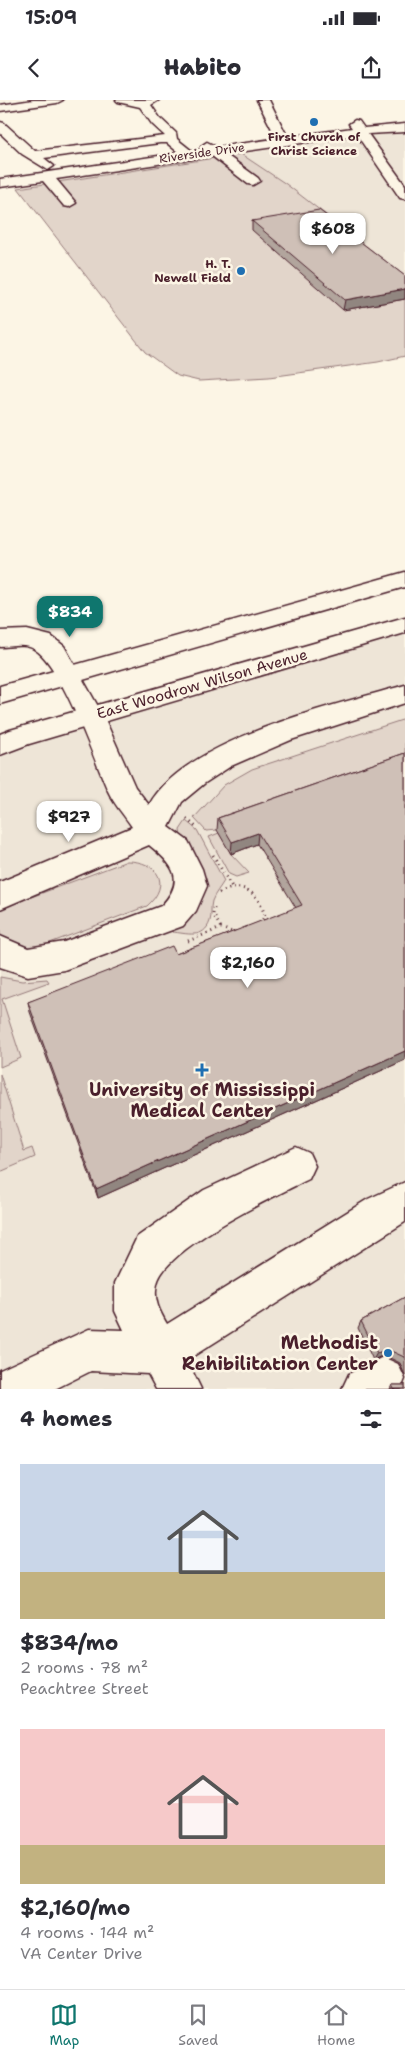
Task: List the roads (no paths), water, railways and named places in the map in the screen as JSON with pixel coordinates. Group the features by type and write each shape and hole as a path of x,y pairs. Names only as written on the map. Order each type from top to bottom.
{"street":[{"path":"0,108 57,100"},
{"path":"122,100 149,102 156,121 172,136 180,148"},
{"path":"263,100 280,134"},
{"name":"Riverside Drive","path":"0,183 180,148 210,148 405,121"},
{"path":"0,126 31,153 50,173 69,203"},
{"path":"357,128 405,195"},
{"name":"Riverside Drive","path":"210,148 280,134 357,128 405,128"},
{"path":"0,146 31,153 150,139 180,148"},
{"path":"210,148 253,181"},
{"name":"Riverside Drive","path":"0,174 50,173"},
{"path":"0,695 405,579"},
{"name":"East Woodrow Wilson Avenue","path":"0,746 20,737 405,625"},
{"path":"0,638 27,638 42,642 55,652 91,717 123,792 152,831 177,850 187,869 192,886 185,902 172,916 64,956 28,962 2,953 0,950"},
{"path":"0,896 152,831 170,795 218,759 284,733 405,694"},
{"path":"170,1371 136,1311 136,1282 151,1250 218,1204 296,1166"},
{"path":"170,1371 393,1207"},
{"path":"8,1389 89,1350 170,1371"}],"place":[{"name":"First Church of Christ Science","path":"314,122"},
{"name":"H. T. Newell Field","path":"241,271"},
{"name":"University of Mississippi Medical Center","path":"202,1070"},
{"name":"Methodist Rehibilitation Center","path":"388,1353"}]}
